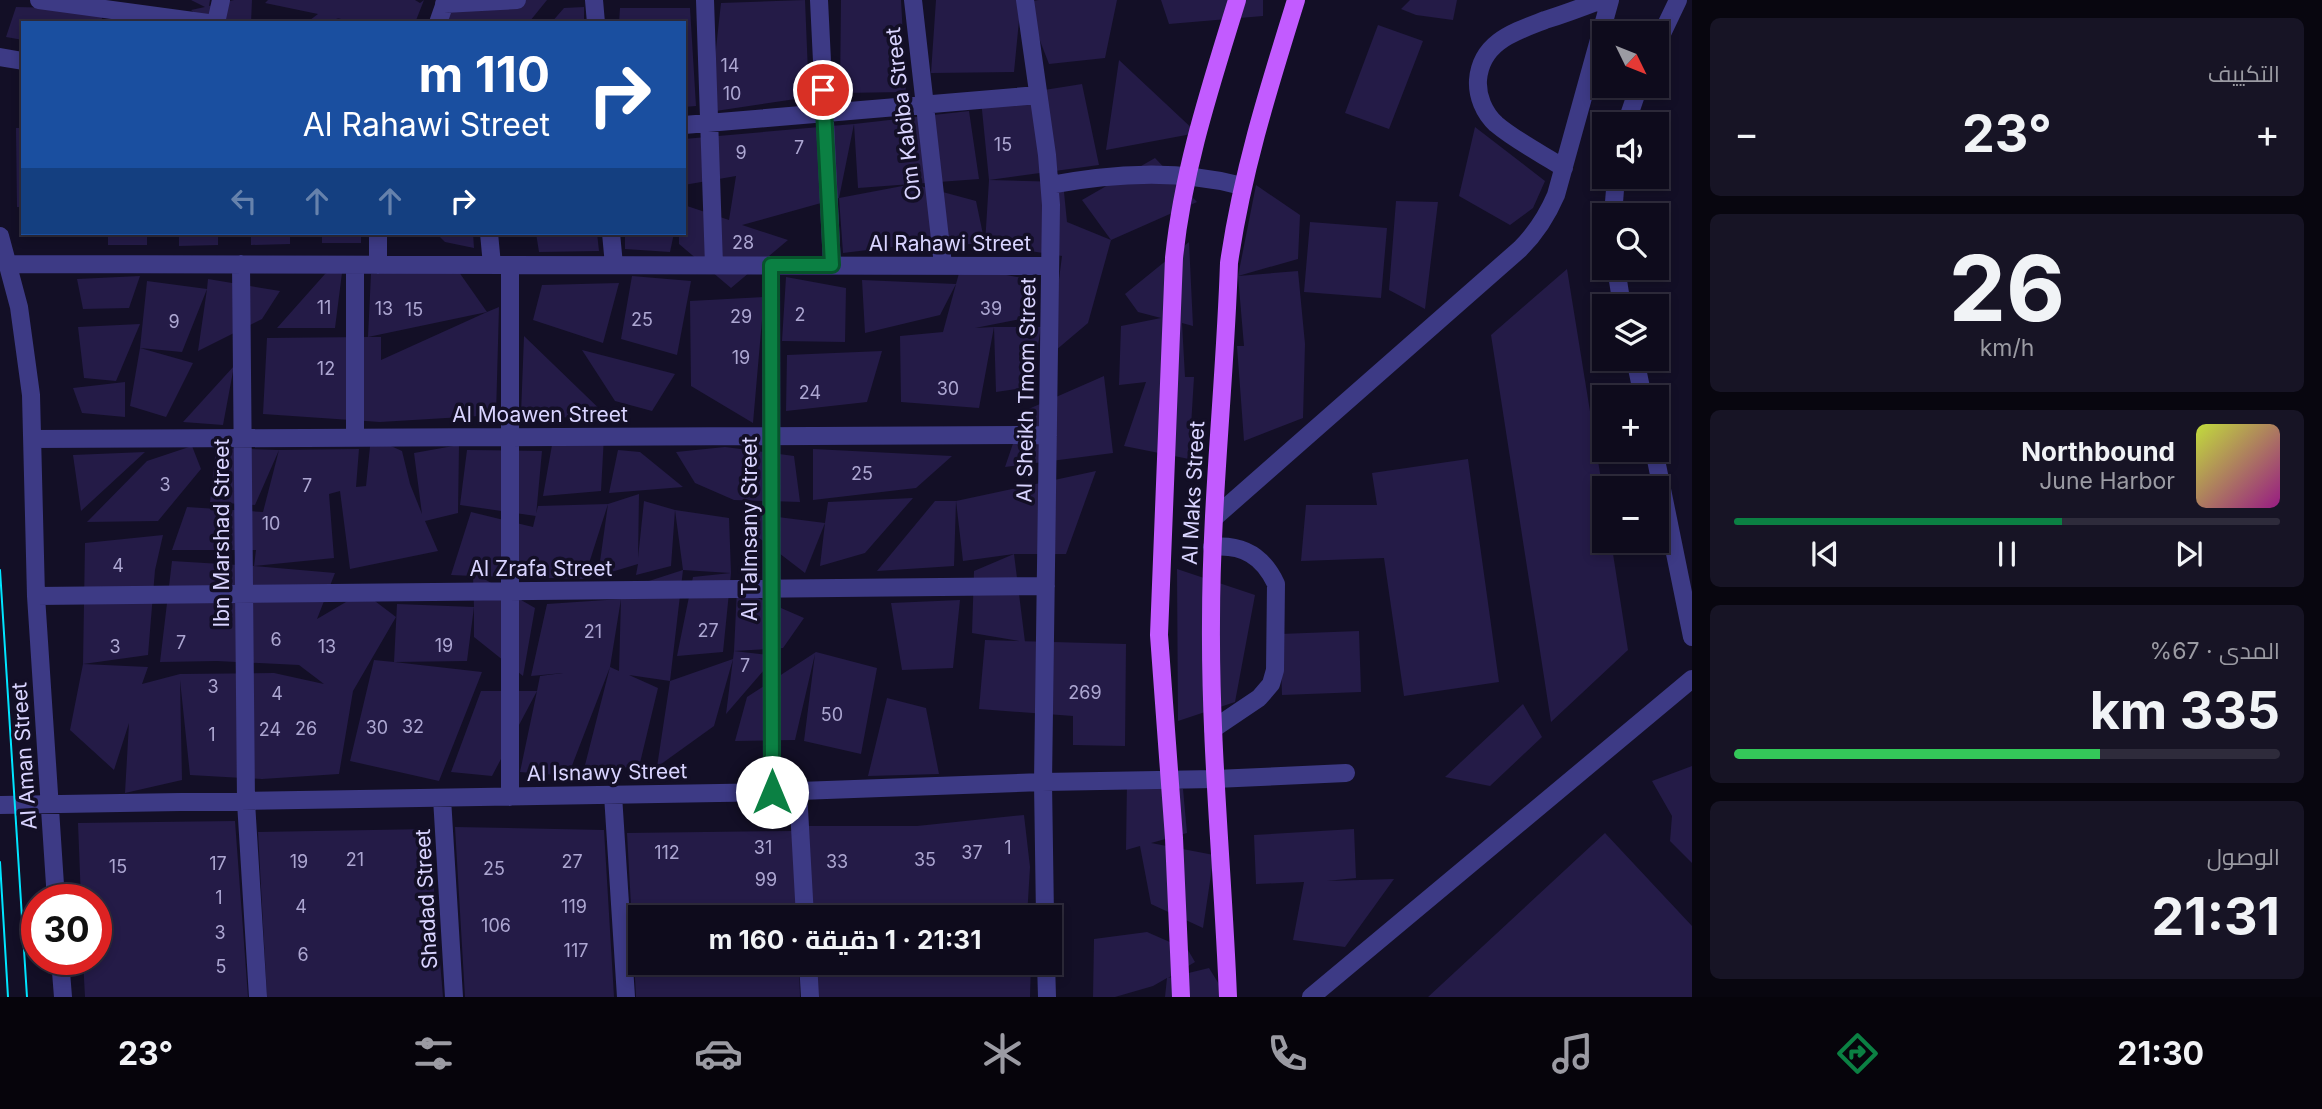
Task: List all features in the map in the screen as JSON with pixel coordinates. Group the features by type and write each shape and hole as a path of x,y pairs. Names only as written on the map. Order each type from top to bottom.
{"main road":[{"name":"Al Maks Street","path":"1181,997 1174,838 1159,635 1174,258 1178,221 1199,123 1237,0"},
{"name":"Al Maks Street","path":"1228,997 1215,779 1211,624 1212,547 1229,263 1242,186 1261,112 1296,0"}],"street":[{"path":"39,0 193,21"},
{"path":"216,21 221,0"},
{"path":"439,21 445,2 517,0"},
{"path":"594,0 596,21"},
{"path":"705,0 714,265"},
{"path":"818,0 832,265"},
{"name":"Om Kabiba Street","path":"913,0 943,265"},
{"name":"Al Sheikh Tmom Street","path":"1025,0 1050,185 1043,782 1045,905"},
{"path":"1564,168 1495,123 1480,99 1479,70 1484,57 1503,37 1601,0"},
{"path":"1214,518 1535,234 1556,195 1611,0"},
{"path":"1668,21 1678,0"},
{"path":"0,58 21,61"},
{"path":"686,125 1038,95"},
{"path":"1050,185 1118,175 1187,176 1216,179 1242,186"},
{"path":"378,235 378,265"},
{"path":"490,235 501,265 510,437 510,797"},
{"path":"611,235 614,265"},
{"name":"Al Aman Street","path":"0,236 9,264 26,351 31,395 36,596 55,884"},
{"name":"Al Rahawi Street","path":"9,264 1050,266"},
{"name":"Ibn Marshad Street","path":"242,264 246,802 258,997"},
{"path":"355,265 355,438"},
{"name":"Al Talmsany Street","path":"771,265 772,792"},
{"name":"Al Moawen Street","path":"32,439 1048,435"},
{"path":"1656,462 1692,637"},
{"path":"1212,547 1239,547 1251,553 1262,561 1276,584 1275,670 1271,684 1259,698 1213,729"},
{"name":"Al Zrafa Street","path":"36,596 1045,586"},
{"path":"1311,997 1692,679"},
{"name":"Al Isnawy Street","path":"0,805 772,792 1346,773"},
{"path":"798,791 804,905"},
{"path":"613,795 626,997"},
{"name":"Shadad Street","path":"442,798 454,997"},
{"path":"61,975 63,997"},
{"path":"809,975 810,997"},
{"path":"1046,975 1047,997"}],"building":[{"path":"191,0 210,0 209,6 234,0 252,0 251,21 203,21 191,10 205,7"},
{"path":"268,0 415,0 420,3 424,0 416,21 351,21 336,18 343,21 309,21 318,14 265,3"},
{"path":"450,0 547,0 530,21 448,21"},
{"path":"805,0 809,97 709,112 721,3"},
{"path":"841,0 901,0 906,92 840,93"},
{"path":"936,0 1021,0 1014,72 931,73"},
{"path":"1117,0 1105,58 1049,64 1025,2"},
{"path":"1161,0 1263,0 1263,16 1169,24"},
{"path":"1410,0 1457,0 1453,20 1416,15 1401,9"},
{"path":"16,7 106,9 101,21 21,21 21,40 6,37"},
{"path":"584,7 584,21 553,21 564,8"},
{"path":"620,8 690,8 696,106 686,107 686,21 619,21"},
{"path":"1378,25 1423,41 1389,129 1345,113"},
{"path":"1119,60 1197,133 1106,150"},
{"path":"1082,84 1099,165 989,180 981,100"},
{"path":"969,111 979,179 858,188 854,124"},
{"path":"854,124 839,198 742,225 788,240 731,288 679,244 679,235 686,235 686,206 729,220 736,176 686,185 686,139"},
{"path":"1475,127 1545,181 1533,208 1510,225 1459,196"},
{"path":"16,128 21,128 21,207 17,207"},
{"path":"1155,158 1197,202 1111,240 1082,200"},
{"path":"989,180 1063,182 1067,222 1111,240 1088,323 1049,356 1062,256 985,244"},
{"path":"913,184 976,201 985,244 917,244 843,253 839,198"},
{"path":"1256,185 1300,215 1298,259 1238,276"},
{"path":"1396,201 1438,202 1425,309 1389,290"},
{"path":"1310,222 1387,228 1381,298 1304,292"},
{"path":"108,235 147,235 147,245 108,245"},
{"path":"179,235 218,235 218,245 179,246"},
{"path":"251,235 290,235 290,244 251,245"},
{"path":"322,235 361,235 361,243 322,243"},
{"path":"438,235 473,235 474,248 445,242"},
{"path":"536,235 597,235 599,251 539,252"},
{"path":"625,235 674,235 670,252 625,249"},
{"path":"1189,242 1193,326 1182,323 1185,377 1194,377 1189,459 1124,446 1146,382 1119,385 1121,326 1161,318 1138,312 1125,294"},
{"path":"343,265 335,328 277,328 325,274"},
{"path":"454,265 487,312 368,337 371,274"},
{"path":"961,266 1037,281 1030,317 975,328 994,327 979,408 901,402 900,336 943,332"},
{"path":"1567,269 1592,424 1592,462 1598,462 1600,476 1592,476 1592,553 1613,553 1628,650 1551,722 1491,335"},
{"path":"1298,271 1305,344 1303,418 1244,441 1237,346 1244,346 1238,276"},
{"path":"140,276 129,308 83,309 77,279"},
{"path":"632,276 691,281 677,355 621,339"},
{"path":"786,277 846,288 845,342 782,341"},
{"path":"208,279 280,291 262,319 198,351"},
{"path":"862,280 956,284 940,315 865,333"},
{"path":"147,281 207,289 182,352 140,348"},
{"path":"619,283 603,343 533,320 542,285"},
{"path":"764,297 753,423 691,386 690,301"},
{"path":"499,307 496,415 380,422 263,414 267,338 381,337 381,360"},
{"path":"140,324 116,381 84,378 78,327"},
{"path":"994,327 1041,327 1031,387 996,392"},
{"path":"524,336 612,421 521,414"},
{"path":"140,348 193,363 166,417 130,406"},
{"path":"582,350 675,374 652,411 615,401"},
{"path":"882,351 867,402 786,411 787,355"},
{"path":"234,366 223,425 183,422"},
{"path":"1104,376 1113,453 1005,467 1024,411"},
{"path":"125,382 125,417 82,413 73,388"},
{"path":"604,436 601,491 543,496 552,445"},
{"path":"371,437 402,451 410,484 422,514 414,453 459,445 458,513 425,521 438,551 350,569 340,491 329,494 334,558 254,566 256,550 172,550 187,507 263,512 279,450 359,449 356,487 366,486"},
{"path":"192,446 201,469 158,521 87,522 147,461"},
{"path":"725,447 794,456 800,502 734,500 695,483 676,452"},
{"path":"216,448 279,450 255,505 210,502"},
{"path":"813,449 952,456 916,488 813,500"},
{"path":"467,450 542,451 536,516 460,505"},
{"path":"618,450 640,452 683,487 609,493"},
{"path":"145,452 81,511 73,455"},
{"path":"1468,459 1499,682 1404,696 1384,558 1301,561 1306,505 1377,505 1372,473"},
{"path":"1096,471 1066,554 1014,554 963,561 956,501"},
{"path":"639,494 638,558 644,501 675,510 671,566 636,575 638,564 598,576 608,504"},
{"path":"913,498 865,553 820,566 828,502"},
{"path":"935,501 956,501 954,566 877,571"},
{"path":"608,504 584,579 479,576 535,608 523,676 474,637 473,576 451,575 471,512 533,527 538,506"},
{"path":"675,510 729,518 731,573 683,570"},
{"path":"746,513 825,523 805,573 754,534"},
{"path":"163,535 155,570 148,655 83,664 85,543"},
{"path":"1014,554 1025,642 972,633 974,571"},
{"path":"172,561 335,573 317,619 363,592 396,617 353,691 339,774 262,779 190,775 180,680 182,780 125,793 129,723 114,770 70,730 83,664 148,667 142,684 180,674 274,673 324,684 299,665 217,661 160,662"},
{"path":"1177,569 1255,595 1235,702 1178,721"},
{"path":"683,570 670,681 629,675 658,688 639,767 584,769 610,667 619,671 621,590"},
{"path":"731,573 723,652 677,656 693,577"},
{"path":"737,589 804,618 783,648 734,651"},
{"path":"621,599 610,667 568,776 520,772 540,676 563,673 531,676 547,604"},
{"path":"960,600 953,668 902,670 891,603"},
{"path":"397,604 474,607 467,661 394,662"},
{"path":"1359,631 1361,692 1282,695 1280,634"},
{"path":"985,640 1126,644 1125,746 1073,745 1073,716 979,709"},
{"path":"734,651 776,656 726,714"},
{"path":"816,652 877,668 861,754 804,741 815,654 795,740 735,741 747,697"},
{"path":"733,659 714,726 657,767 670,681"},
{"path":"374,660 482,672 439,781 350,761"},
{"path":"481,691 537,691 492,776 451,772"},
{"path":"887,698 926,708 939,774 868,776"},
{"path":"1523,704 1542,737 1490,786 1445,777"},
{"path":"1692,766 1692,863 1670,841 1672,816 1652,781"},
{"path":"1127,781 1183,789 1187,833 1151,843 1214,855 1203,928 1151,904 1140,846 1126,850"},
{"path":"1024,815 1030,867 1028,905 809,905 808,826 917,826"},
{"path":"235,821 248,997 85,997 84,975 112,975 112,884 80,884 78,823"},
{"path":"455,827 604,830 614,997 465,997"},
{"path":"429,829 443,997 267,997 258,832"},
{"path":"1354,829 1356,878 1327,881 1394,879 1345,947 1293,940 1304,882 1256,884 1254,835"},
{"path":"793,831 796,905 631,905 627,833"},
{"path":"1605,833 1692,926 1692,997 1428,997"},
{"path":"1147,932 1188,950 1195,962 1168,978 1209,968 1227,997 1165,997 1167,978 1153,986 1115,997 1093,997 1094,939"},
{"path":"635,975 799,975 800,997 636,997"},
{"path":"814,975 1031,975 1030,997 815,997"}],"tram line":[{"path":"0,570 27,997"},
{"path":"0,862 8,997"}],"route":[{"path":"772,792 771,265 832,265 823,90"}]}
